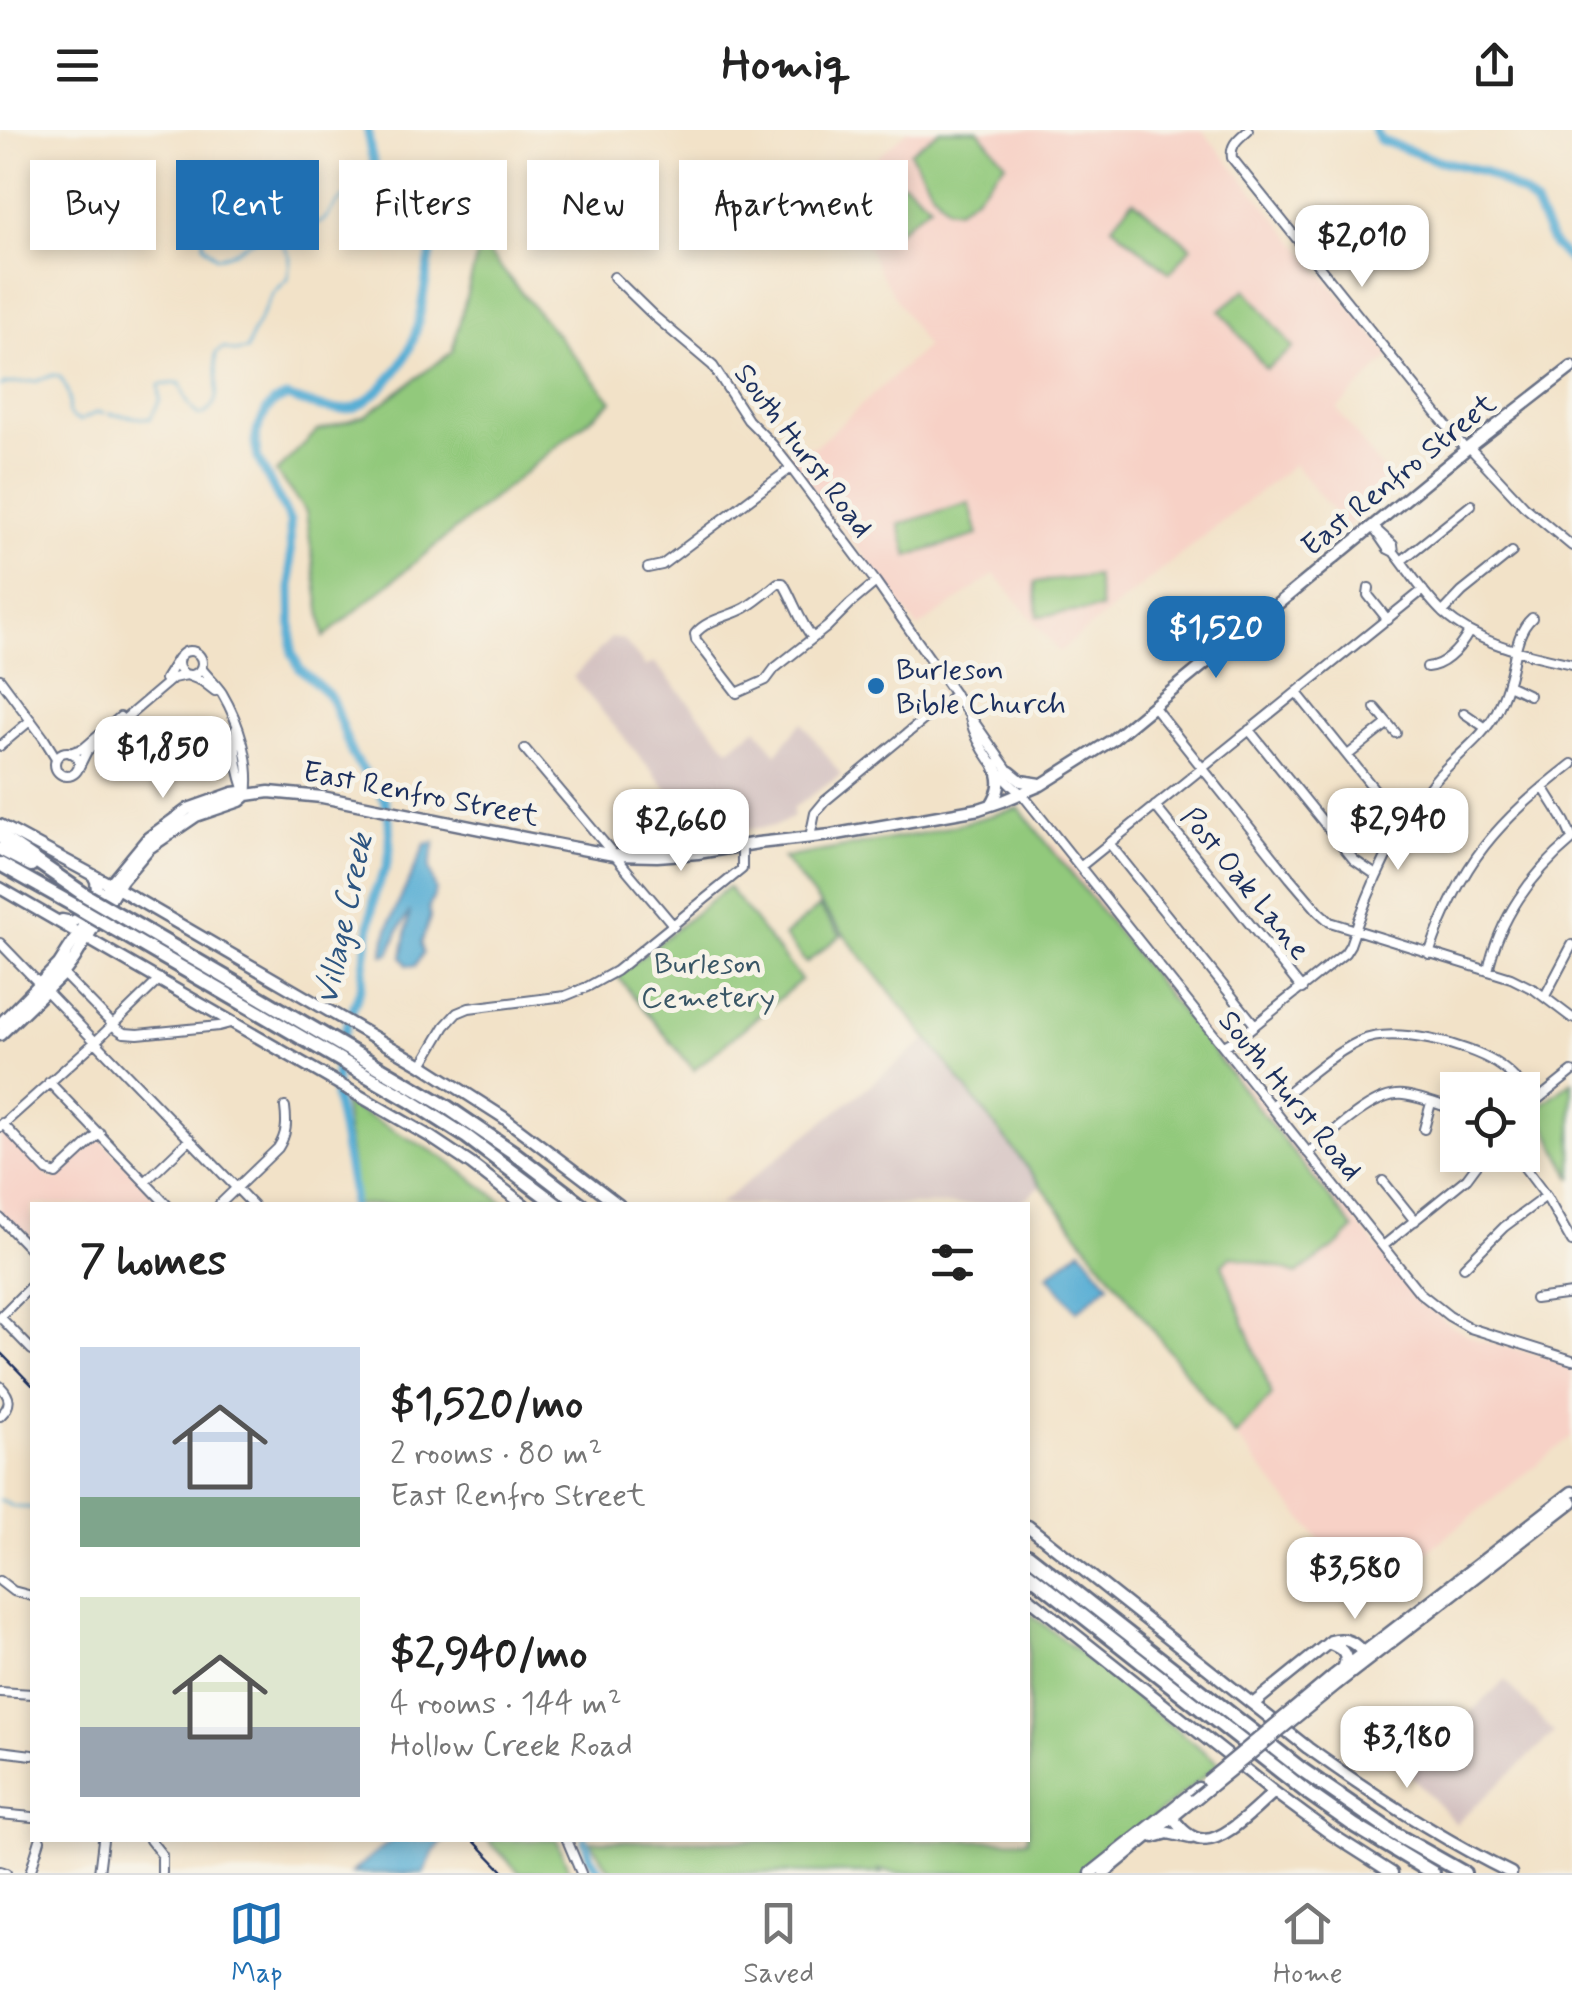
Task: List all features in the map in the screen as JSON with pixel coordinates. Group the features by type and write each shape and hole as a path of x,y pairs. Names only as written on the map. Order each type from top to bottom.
{"highway":[{"path":"0,836 81,901"},
{"path":"0,849 467,1137 553,1202"},
{"path":"0,864 81,901"},
{"path":"117,922 320,1030 486,1132 579,1202"},
{"path":"1030,1557 1301,1769 1396,1834 1464,1873"},
{"path":"1030,1575 1308,1793 1433,1873"}],"main road":[{"name":"East Renfro Street","path":"114,886 148,838 199,804 240,792 293,793 360,804 614,855 698,853 832,836 920,821 1022,794 1085,758 1154,706 1572,367"},
{"path":"991,805 1000,785 995,765"},
{"path":"1010,772 1021,780 1040,784"},
{"name":"East Renfro Street","path":"114,886 148,848 196,816 247,795"},
{"path":"148,848 175,818"},
{"path":"0,825 114,886 422,1065 503,1116 615,1202"},
{"path":"56,920 72,922 79,918 96,889 92,875"},
{"path":"42,988 62,974 114,886"},
{"path":"0,888 429,1136 520,1202"},
{"path":"1,1030 84,936"},
{"path":"1344,1668 1364,1658 1572,1492"},
{"path":"1091,1873 1364,1658 1572,1502"},
{"path":"1030,1528 1356,1782 1470,1854 1511,1873"},
{"path":"1030,1598 1274,1792 1392,1873"},
{"path":"1253,1704 1329,1643 1340,1639 1372,1642 1409,1619"},
{"path":"1352,1642 1364,1658"},
{"path":"1329,1643 1346,1645 1364,1658"},
{"path":"1329,1643 1345,1654 1346,1663 1336,1680"},
{"path":"1104,1873 1154,1837 1168,1833 1205,1839 1231,1828 1274,1792"},
{"path":"1192,1797 1190,1826 1205,1839"},
{"path":"1170,1814 1183,1830 1205,1839"},
{"path":"1136,1848 1170,1814"}],"street":[{"path":"1248,130 1231,148 1232,158 1468,448 1524,506 1572,546"},
{"name":"South Hurst Road","path":"614,277 713,366 748,420 792,468 876,582 1018,782 1022,794"},
{"path":"648,568 662,565 792,468"},
{"path":"1401,561 1471,505"},
{"path":"1372,526 1385,536 1443,612 1469,632 1516,652 1572,664"},
{"path":"1443,612 1512,552"},
{"path":"813,638 799,620 783,583 743,610 708,624 695,634 738,693 766,680 876,582"},
{"path":"1369,588 1368,595 1388,620"},
{"path":"1080,867 1423,590"},
{"path":"1224,1046 1345,953 1376,875 1407,819 1435,780 1494,716 1508,685 1524,625 1532,618"},
{"path":"1427,667 1436,666 1449,656 1469,632"},
{"path":"56,758 61,753 84,748 161,684 184,652 193,651 220,690 242,739 249,781 247,795"},
{"path":"178,658 179,670 202,681 226,701"},
{"path":"0,679 43,736 56,758 55,770 61,776 73,776 95,744 173,678 196,674 202,668"},
{"path":"1508,685 1530,695"},
{"path":"1298,692 1387,806 1407,819"},
{"path":"810,837 814,812 825,801 955,694"},
{"path":"1154,706 1330,922 1511,978 1545,996 1572,1018"},
{"path":"1375,708 1396,733"},
{"path":"1464,714 1486,728"},
{"name":"South Hurst Road","path":"970,718 995,765 1420,1293 1449,1316 1482,1334 1572,1360"},
{"path":"0,746 31,720"},
{"path":"1348,755 1388,724"},
{"path":"1250,730 1354,860 1376,875"},
{"path":"43,736 78,758 78,770"},
{"path":"525,748 674,926"},
{"path":"1430,954 1443,914 1469,866 1509,816 1572,764"},
{"path":"1488,971 1502,927 1522,893 1572,839 1543,787"},
{"name":"Post Oak Lane","path":"1155,806 1302,989"},
{"path":"1109,843 1255,1025"},
{"path":"422,1065 445,1026 469,1008 564,996 616,971 742,869 742,846"},
{"path":"0,944 250,1202"},
{"path":"1545,996 1571,950"},
{"path":"62,974 124,1032 138,1034 234,1022"},
{"path":"100,1133 56,1174 47,1171 1,1124 160,979"},
{"path":"1271,1106 1340,1052 1382,1035 1422,1037 1495,1062 1508,1072"},
{"path":"1540,1098 1572,1072"},
{"path":"49,1082 164,1202"},
{"path":"1308,1153 1373,1103 1388,1096 1402,1095 1440,1106"},
{"path":"1424,1128 1431,1103"},
{"path":"222,1202 278,1148 287,1124 285,1107"},
{"path":"144,1182 190,1139"},
{"path":"1383,1246 1471,1172"},
{"path":"1527,1172 1572,1242"},
{"path":"1383,1181 1414,1221"},
{"path":"1464,1267 1504,1227 1546,1196"},
{"path":"1,1220 30,1249"},
{"path":"30,1287 0,1317 30,1348"},
{"path":"1535,1299 1572,1294"},
{"path":"0,1386 8,1394 9,1405 0,1416"},
{"path":"0,1581 13,1592 30,1596"},
{"path":"0,1692 30,1694"},
{"path":"0,1751 30,1755"},
{"path":"0,1814 30,1817"},
{"path":"30,1873 39,1842"},
{"path":"98,1873 103,1842"},
{"path":"152,1842 162,1855 162,1873"},
{"path":"567,1842 580,1873"}],"shaded area":[{"path":"908,130 1202,130 1391,356 1337,409 1396,488 1346,527 1294,464 1059,652 995,574 918,628 788,455 797,448 816,446 926,347 869,250 908,250 908,160 874,160"},
{"path":"611,638 624,640 646,667 654,662 729,749 757,728 776,754 802,722 841,775 793,808 793,817 776,826 705,834 573,677"},
{"path":"1052,843 1422,1303 1451,1326 1478,1340 1572,1367 1572,1436 1368,1599 1235,1436 812,894"},
{"path":"928,1039 1042,1185 1021,1202 722,1202"},
{"path":"3,1129 53,1181 100,1138 159,1202 30,1202 30,1247 0,1215"},
{"path":"1505,1680 1554,1733 1456,1824 1407,1771"}],"green space":[{"path":"940,130 978,130 1006,163 957,210 947,208 931,189 910,152"},
{"path":"908,186 930,205 908,223"},
{"path":"1133,200 1191,247 1170,273 1112,226"},
{"path":"478,250 486,250 612,401 324,637 306,512 276,472 317,431 366,415 452,352"},
{"path":"1246,289 1293,348 1266,369 1220,310"},
{"path":"969,503 978,535 908,556 899,524"},
{"path":"1096,576 1101,609 1038,616 1035,582"},
{"path":"1019,808 1354,1229 1297,1274 1231,1256 1222,1264 1272,1395 1235,1436 783,858 930,832"},
{"name":"Burleson Cemetery","path":"728,887 801,980 694,1070 617,976"},
{"path":"819,907 841,935 806,963 784,936"},
{"path":"1572,1081 1572,1179 1540,1114 1540,1106"},
{"path":"344,1103 443,1157 503,1202 354,1202"},
{"path":"1030,1614 1220,1764 1084,1873 612,1873 591,1842 1030,1842"},
{"path":"490,1842 558,1842 570,1873 520,1873"}],"water":[{"path":"435,842 429,868 436,891 421,944 423,953 415,966 407,965 402,957 410,911 389,954 383,955 384,943 425,844"},
{"path":"1081,1249 1109,1284 1077,1311 1048,1275"},
{"path":"390,1842 443,1842 424,1873 351,1873"}],"waterway":[{"name":"Village Creek","path":"352,1202 335,1096 337,1051 361,987 375,892 390,850 389,820 385,800 352,755 333,702 300,669 292,653 290,521 258,459 255,442 266,411 286,397 339,410 365,402 395,373 413,339 444,205 432,189 408,193 389,186 373,160 368,130"},
{"path":"1375,130 1380,140 1483,171 1523,194 1534,204 1554,246 1572,262"},
{"path":"109,414 150,419 160,400 159,385 180,383 196,413 200,416 208,411 216,397 216,353 223,348 247,350 273,293 288,279 290,258 284,245 271,240 254,240 216,257 204,245 203,227 219,211 228,206 240,217 252,217 264,207 263,186 282,176 305,224 318,224 339,201"},
{"path":"0,386 53,375 65,385 71,417 80,421 97,412 104,413"},
{"path":"0,1500 14,1507 30,1508"},
{"name":"Village Creek","path":"586,1842 601,1873"}],"railway":[{"path":"0,1352 30,1383"},
{"path":"475,1842 505,1873"}],"place":[{"name":"Burleson Bible Church","path":"876,686"}]}
